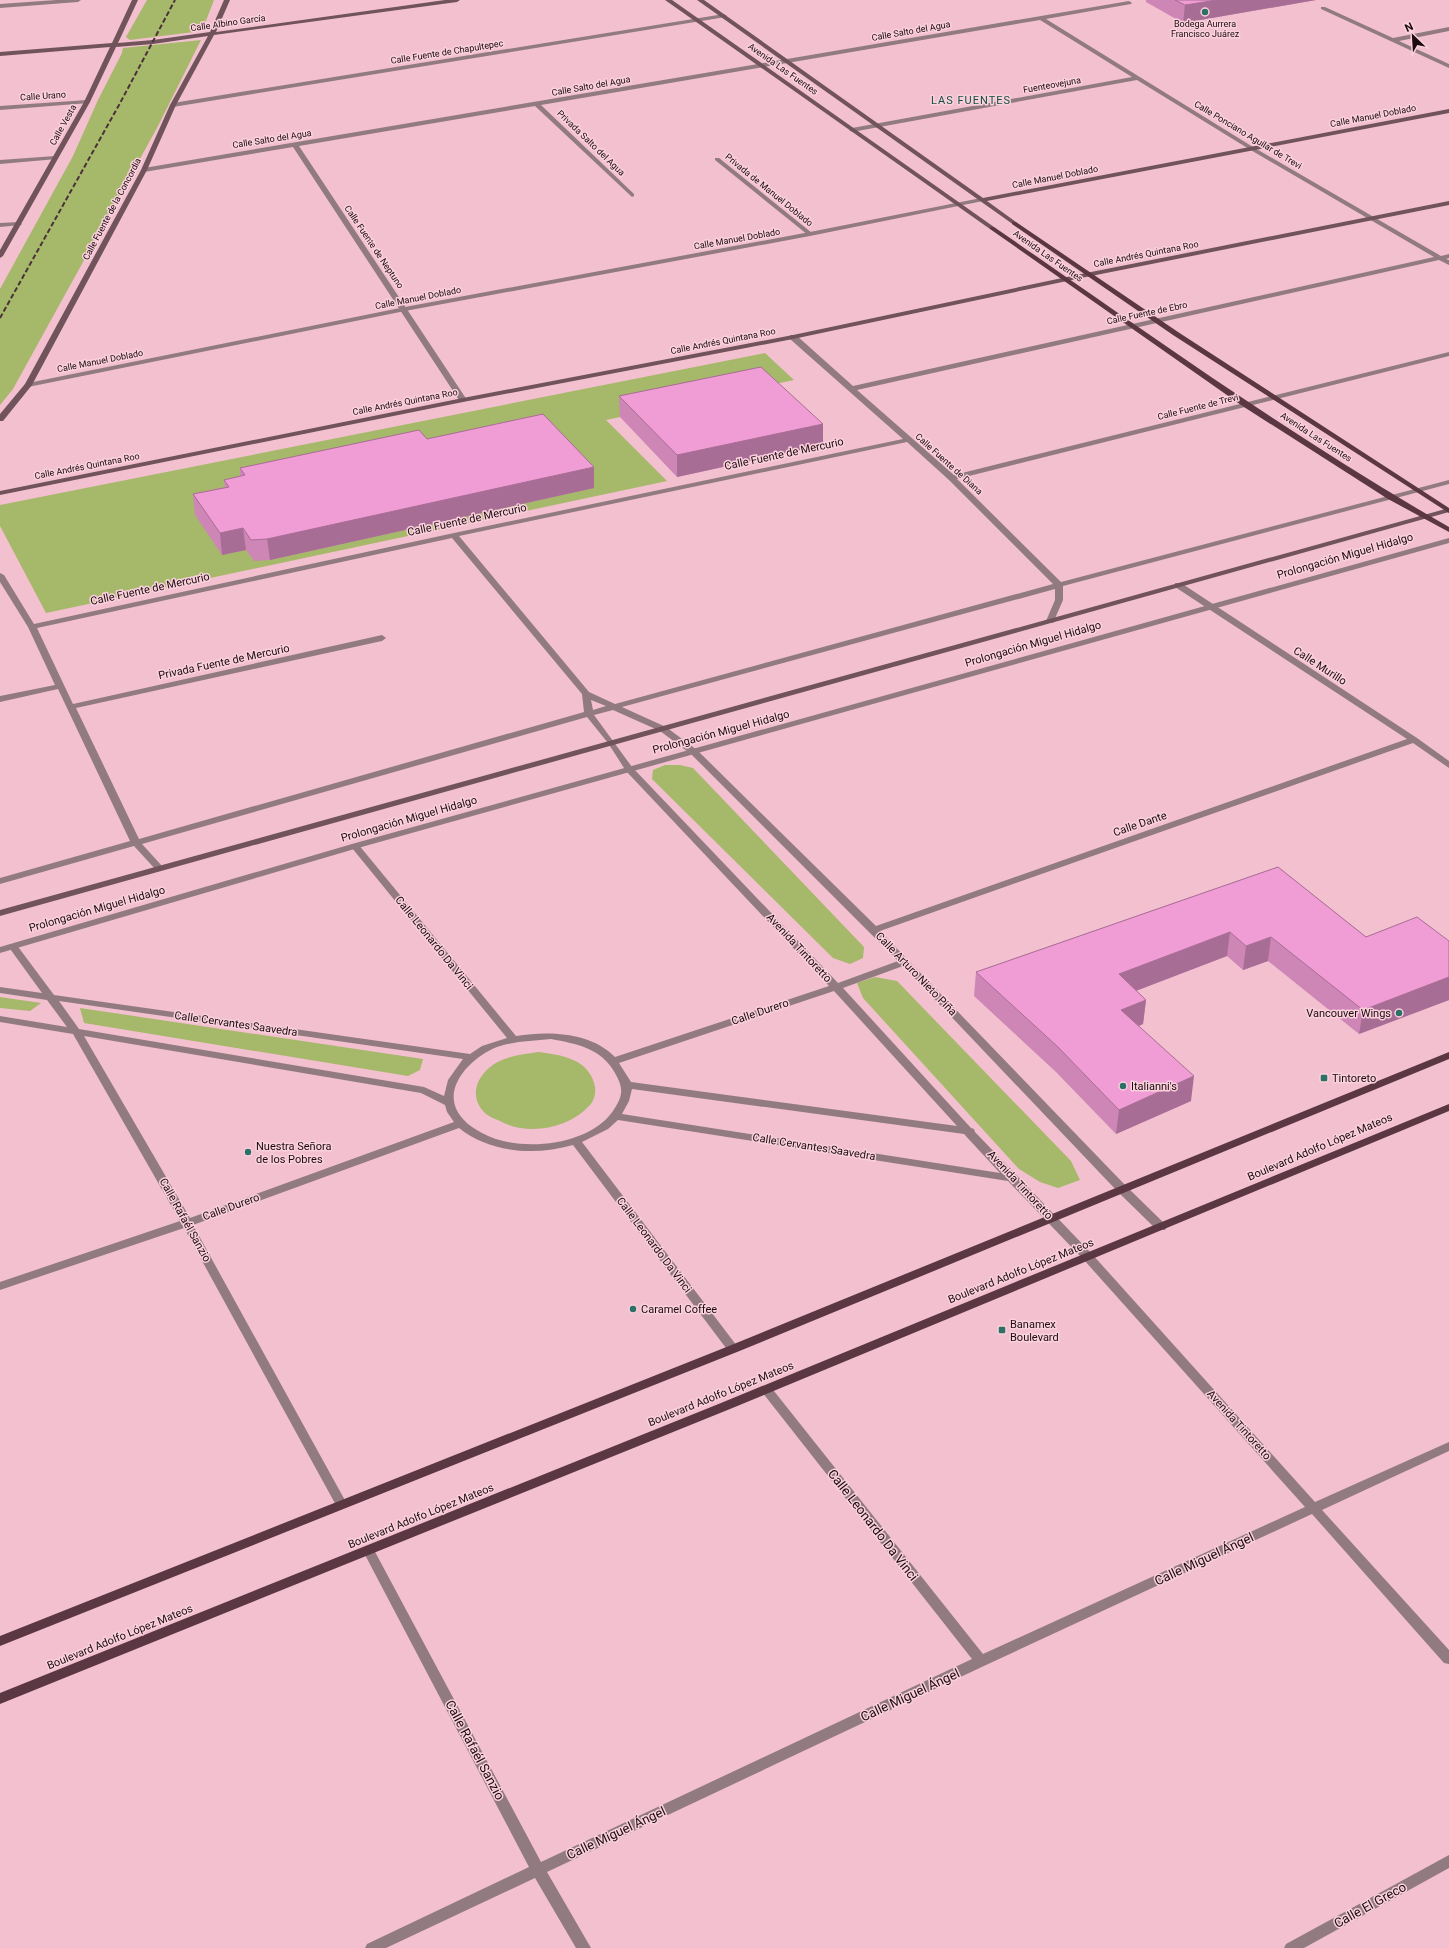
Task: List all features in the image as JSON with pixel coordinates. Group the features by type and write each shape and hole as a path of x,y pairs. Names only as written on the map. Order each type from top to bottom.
{"main road":[{"name":"Calle Vesta","path":"0,256 86,102 136,0"},
{"name":"Calle Fuente de la Concordia","path":"0,419 28,385 144,170 174,105 212,34 227,0"},
{"name":"Calle Albino García","path":"0,54 115,45 212,34 457,0"},
{"name":"Avenida Las Fuentes","path":"668,0 1065,280 1247,405 1391,497 1449,530"},
{"name":"Avenida Las Fuentes","path":"700,0 789,61 877,126 1086,275 1157,320 1273,398 1449,510"},
{"name":"Calle Manuel Doblado","path":"981,200 1449,111"},
{"name":"Calle Andrés Quintana Roo","path":"0,493 463,400 793,337 1086,275 1449,203"},
{"name":"Prolongación Miguel Hidalgo","path":"0,913 1449,510"},
{"path":"0,1641 733,1349 1449,1056"},
{"name":"Boulevard Adolfo López Mateos","path":"0,1699 369,1551 766,1389 1449,1107"}],"street":[{"path":"0,6 78,0"},
{"path":"1041,18 1129,3"},
{"path":"1323,8 1449,66"},
{"name":"Calle Fuente de Chapultepec","path":"174,105 724,16"},
{"name":"Calle Salto del Agua","path":"144,170 1041,18"},
{"name":"Calle Ponciano Aguilar de Trevi","path":"1041,18 1251,148 1449,263"},
{"path":"1393,40 1449,29"},
{"name":"Fuenteovejuna","path":"852,130 1138,78"},
{"name":"Calle Urano","path":"0,108 86,102"},
{"name":"Privada Salto del Agua","path":"537,104 632,195"},
{"name":"Calle Fuente de Neptuno","path":"295,145 405,309 463,400"},
{"path":"0,162 55,158"},
{"name":"Privada de Manuel Doblado","path":"717,159 810,234"},
{"name":"Calle Manuel Doblado","path":"28,385 405,309 810,234 981,200"},
{"path":"0,225 19,224"},
{"name":"Calle Fuente de Ebro","path":"850,389 1449,256"},
{"name":"Calle Fuente de Diana","path":"793,337 952,478 1059,585"},
{"name":"Calle Fuente de Trevi","path":"952,478 1449,354"},
{"name":"Calle Fuente de Mercurio","path":"32,627 454,535 908,440"},
{"path":"0,880 616,706 1059,585 1449,482"},
{"path":"454,535 586,694 616,706 663,729"},
{"name":"Prolongación Miguel Hidalgo","path":"0,950 355,846 1449,540"},
{"path":"0,575 32,627 135,841 159,868"},
{"path":"1050,621 1059,600 1059,585"},
{"name":"Calle Murillo","path":"1178,585 1209,607 1414,740 1449,765"},
{"name":"Privada Fuente de Mercurio","path":"70,707 382,638"},
{"path":"0,699 60,686"},
{"path":"586,694 589,714"},
{"name":"Avenida Tintoretto","path":"589,714 611,742 629,769 836,987 970,1131 1011,1178 1088,1257 1449,1659"},
{"name":"Calle Arturo Nieto Piña","path":"663,729 694,752 874,930 1122,1189 1161,1227"},
{"name":"Calle Dante","path":"874,930 1414,740"},
{"name":"Calle Leonardo Da Vinci","path":"355,846 513,1039"},
{"name":"Calle Rafaél Sanzio","path":"13,946 77,1033 187,1223 341,1504"},
{"name":"Calle Durero","path":"614,1061 836,987 905,962"},
{"name":"Calle Cervantes Saavedra","path":"0,990 471,1057"},
{"path":"0,1019 424,1090 449,1103"},
{"path":"551,1036 580,1041 594,1047 614,1061 627,1085 626,1098 616,1116 602,1129 576,1142 542,1148 510,1147 481,1138 460,1123 449,1103 450,1084 455,1074 471,1057 486,1048 513,1039 551,1036"},
{"path":"627,1085 970,1131"},
{"name":"Calle Cervantes Saavedra","path":"616,1116 1011,1178"},
{"name":"Calle Durero","path":"0,1286 187,1223 460,1123"},
{"name":"Calle Leonardo Da Vinci","path":"576,1142 733,1349"},
{"name":"Calle Leonardo Da Vinci","path":"766,1389 981,1661"},
{"name":"Calle Miguel Ángel","path":"372,1948 981,1661 1449,1446"},
{"name":"Calle Rafaél Sanzio","path":"369,1551 538,1870 584,1948"},
{"name":"Calle El Greco","path":"1291,1948 1449,1861"}],"green space":[{"path":"147,0 214,0 202,31 130,40 126,37"},
{"path":"201,40 158,126 13,389 0,405 0,289 73,156 123,48"},
{"path":"765,353 794,380 606,420 667,481 46,613 0,526 0,505"},
{"path":"665,765 680,765 693,768 864,947 863,958 850,964 833,958 652,779 653,770"},
{"path":"875,977 897,981 1071,1161 1080,1180 1058,1188 1040,1182 1019,1169 863,998 857,983"},
{"path":"0,997 41,1003 30,1011 0,1008"},
{"path":"80,1008 423,1059 420,1070 408,1076 84,1023"},
{"path":"538,1052 565,1057 581,1064 592,1078 595,1087 594,1097 591,1104 580,1114 570,1120 547,1128 534,1129 511,1126 486,1114 480,1107 476,1091 478,1083 487,1070 502,1060"}],"building":[{"path":"1175,0 1217,0 1185,5"},
{"path":"761,367 823,424 677,455 619,396"},
{"path":"543,414 594,467 267,539 251,540 243,528 220,533 193,494 229,487 224,480 245,475 240,468 419,430 427,439"},
{"path":"1278,867 1366,937 1417,917 1449,941 1449,977 1363,1010 1271,937 1246,946 1230,932 1119,974 1146,1000 1121,1010 1194,1076 1119,1110 1058,1047 976,972"}],"railway":[{"path":"0,318 119,105 175,0"}],"place":[{"name":"Bodega Aurrera Francisco Juárez","path":"1205,12"},
{"name":"Vancouver Wings","path":"1399,1013"},
{"name":"Tintoreto","path":"1324,1078"},
{"name":"Italianni's","path":"1123,1086"},
{"name":"Nuestra Señora de los Pobres","path":"248,1152"},
{"name":"Caramel Coffee","path":"633,1309"},
{"name":"Banamex Boulevard","path":"1002,1330"}],"district":[{"name":"LAS FUENTES","path":"971,100"}]}
